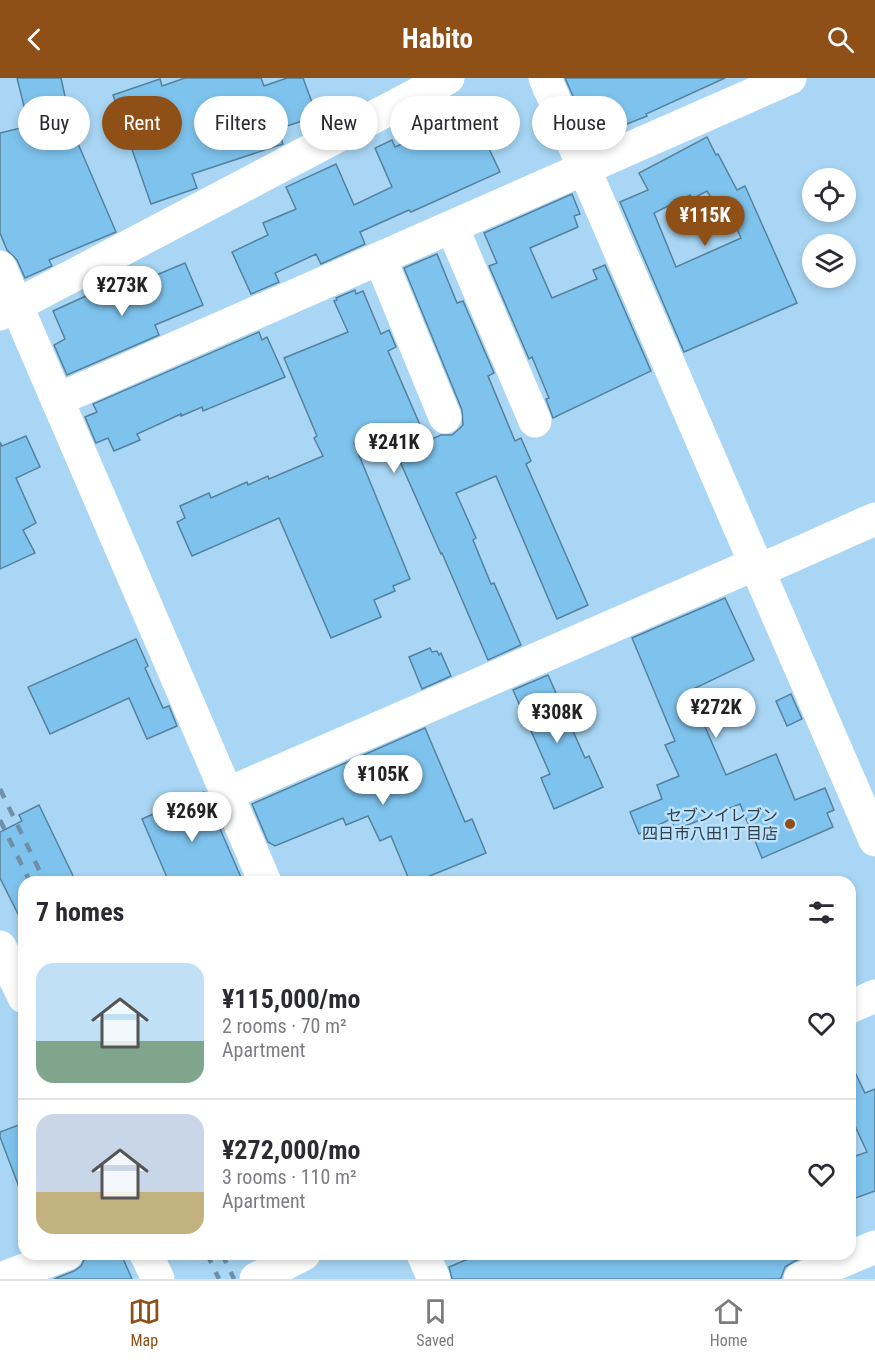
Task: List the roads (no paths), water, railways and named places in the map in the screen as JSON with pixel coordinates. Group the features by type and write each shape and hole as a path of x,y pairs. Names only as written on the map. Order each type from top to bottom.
{"street":[{"path":"8,310 448,78"},
{"path":"545,78 875,840"},
{"path":"57,400 790,78"},
{"path":"452,228 535,421"},
{"path":"376,261 386,273 445,417"},
{"path":"0,267 8,310 57,400 262,876"},
{"path":"227,794 875,519"},
{"path":"0,947 18,984"},
{"path":"856,1004 875,996"},
{"path":"856,1255 875,1247"},
{"path":"0,1279 51,1260"},
{"path":"149,1260 158,1279"},
{"path":"256,1279 292,1260"},
{"path":"426,1260 434,1279"},
{"path":"800,1279 845,1260"}],"railway":[{"path":"0,789 42,876"},
{"path":"0,820 27,876"},
{"path":"210,1260 219,1279"},
{"path":"225,1260 234,1279"}],"place":[{"name":"セブンイレブン 四日市八田1丁目店","path":"790,824"}]}
